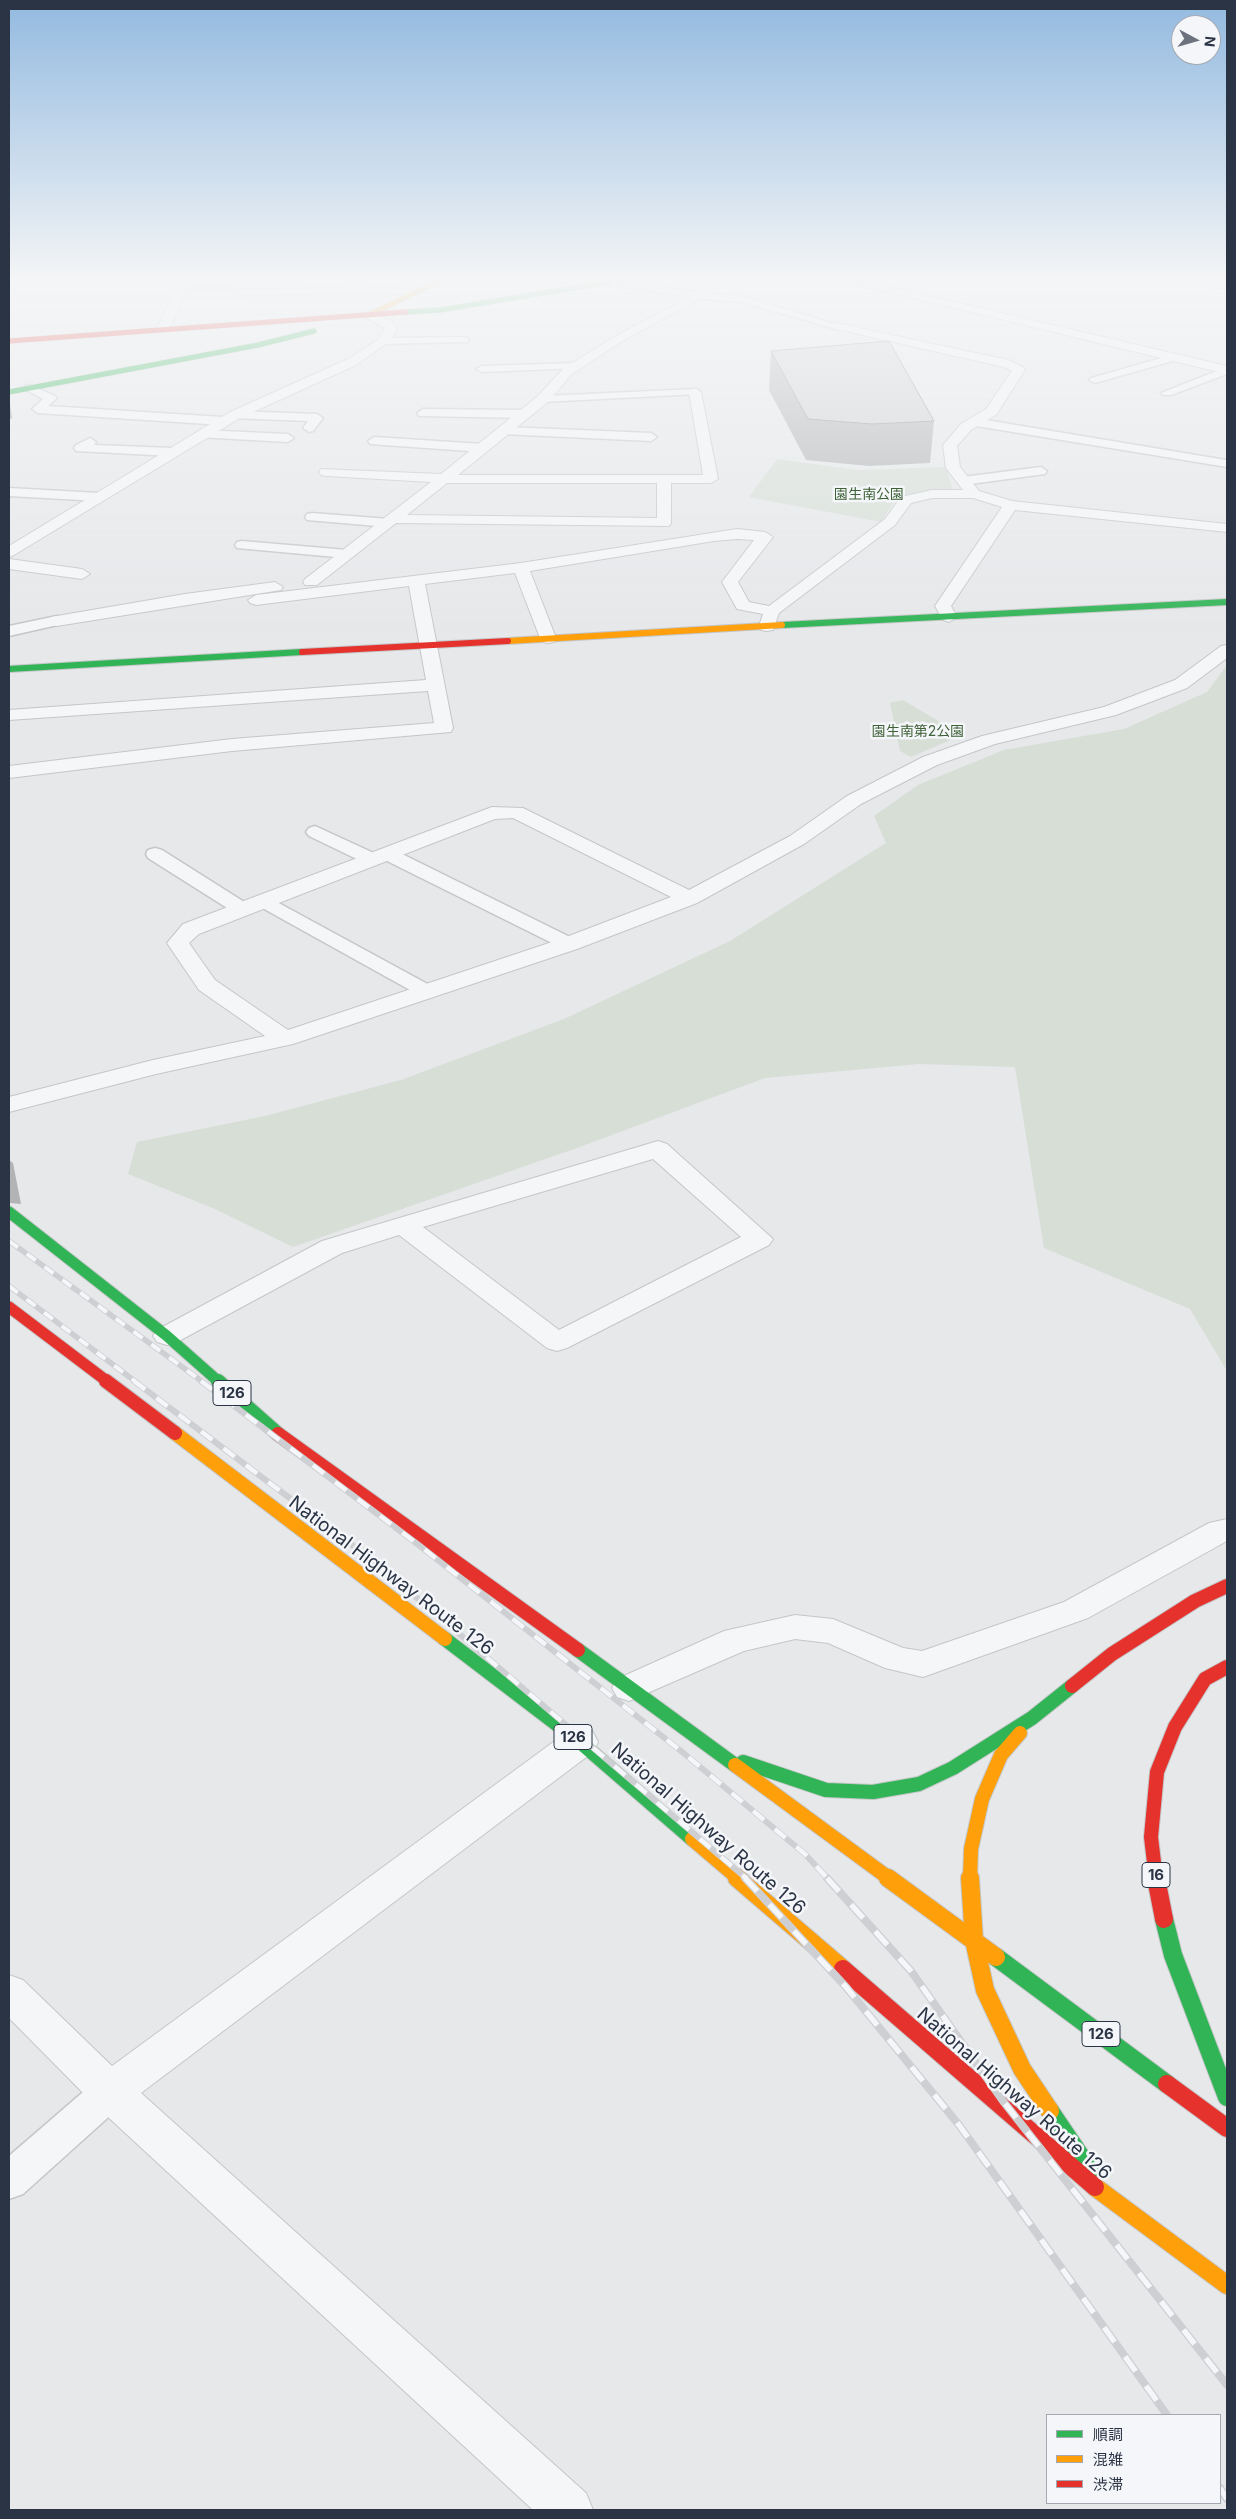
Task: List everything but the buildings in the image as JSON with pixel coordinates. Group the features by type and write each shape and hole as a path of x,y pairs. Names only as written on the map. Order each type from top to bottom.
{"main road":[{"path":"9,669 548,638 769,618 949,617 1227,602"},
{"name":"126","path":"9,1212 167,1336 278,1434 462,1565 1227,2128"},
{"name":"National Highway Route 126","path":"9,1307 580,1742 1110,2200 1227,2285"},
{"path":"716,1753 826,1790 873,1792 919,1784 953,1768 1032,1718 1112,1654 1195,1601 1227,1586"},
{"name":"16","path":"1227,1667 1205,1680 1175,1727 1157,1772 1151,1837 1158,1896 1173,1955 1227,2097"},
{"path":"1032,1718 1001,1755 982,1799 971,1849 970,1890 974,1940 985,1990 1022,2069 1110,2200"}],"street":[{"path":"9,552 201,434 229,418 270,400"},
{"path":"311,582 446,479 543,400"},
{"path":"326,472 446,479 711,479 696,400"},
{"path":"974,494 953,468 950,445 966,427 991,412 999,400"},
{"path":"391,521 664,523 664,480"},
{"path":"256,600 521,568 714,536 737,534 765,537 730,582 743,606 769,618 890,522 906,500 932,494 974,494 1012,505 1227,528"},
{"path":"949,617 943,606 1012,505"},
{"path":"57,621 185,599 477,563"},
{"path":"9,564 82,574"},
{"path":"521,568 548,638"},
{"path":"9,772 232,745 444,728 416,581"},
{"path":"9,1105 153,1067 285,1039 568,944 689,898 797,840 854,800 930,761 989,740 1110,711 1181,684 1227,650"},
{"path":"9,715 436,685"},
{"path":"285,1039 207,985 178,943 191,929 492,813 516,812 689,898"},
{"path":"167,1336 332,1247 403,1225 658,1149 759,1240 558,1342 403,1225"},
{"path":"629,1688 736,1640 796,1627 833,1631 897,1660 923,1664 1076,1610 1220,1531 1227,1530"},
{"path":"110,2092 580,1742"},
{"path":"9,1992 110,2092 568,2510"}],"lane":[{"path":"49,400 38,409 229,418 317,418 309,428"},
{"path":"543,400 551,400"},
{"path":"423,414 526,414"},
{"path":"974,422 1227,464"},
{"path":"506,431 651,437"},
{"path":"201,434 288,438"},
{"path":"374,441 483,448"},
{"path":"90,442 80,448 172,452"},
{"path":"963,482 1041,470"},
{"path":"9,492 99,497"},
{"path":"312,517 391,521"},
{"path":"242,545 347,554"},
{"path":"9,631 57,621"},
{"path":"316,832 379,856 568,944"},
{"path":"155,854 242,909"},
{"path":"264,901 426,991"},
{"path":"9,2180 110,2092"}],"green space":[{"name":"園生南公園","path":"777,459 858,470 946,467 953,490 917,492 898,496 881,522 749,497"},
{"path":"1227,665 1227,1371 1190,1309 1044,1248 1015,1067 919,1064 765,1078 577,1148 293,1247 215,1209 128,1174 137,1142 265,1116 401,1080 564,1019 730,941 886,843 874,816 918,785 1004,750 1124,729 1207,692"},
{"name":"園生南第2公園","path":"903,700 962,735 911,757 900,751 890,703"}],"railway":[{"path":"9,1241 203,1382"},
{"path":"9,1286 136,1382"},
{"path":"134,1381 376,1563 747,1879"},
{"path":"201,1381 420,1546 681,1751 805,1854 828,1879"},
{"path":"745,1878 846,1987 959,2125 1166,2414"},
{"path":"827,1878 911,1971 1003,2101 1227,2385"},
{"path":"1221,2490 1227,2499"}],"traffic: fast":[{"path":"782,625 1227,602"},
{"path":"9,669 302,652"},
{"path":"9,1212 167,1336 278,1434"},
{"path":"445,1639 580,1742 692,1839"},
{"path":"578,1650 735,1765"},
{"path":"743,1762 826,1790 873,1792 919,1784 953,1768 1032,1718 1072,1686"},
{"path":"1164,1919 1173,1955 1227,2097"},
{"path":"996,1957 1167,2084"},
{"path":"1050,2111 1090,2170"}],"traffic: slow":[{"path":"508,641 782,625"},
{"path":"175,1433 445,1639"},
{"path":"1020,1733 1001,1755 982,1799 971,1849 970,1890 974,1940 985,1990 1022,2069 1050,2111"},
{"path":"735,1765 996,1957"},
{"path":"692,1839 843,1969"},
{"path":"1095,2187 1227,2285"}],"traffic: jam":[{"path":"302,652 508,641"},
{"path":"9,1307 175,1433"},
{"path":"278,1434 578,1650"},
{"path":"1072,1686 1112,1654 1195,1601 1227,1586"},
{"path":"1164,1919 1158,1896 1151,1837 1157,1772 1175,1727 1205,1679 1227,1667"},
{"path":"843,1969 1095,2187"},
{"path":"1167,2084 1227,2128"}]}
